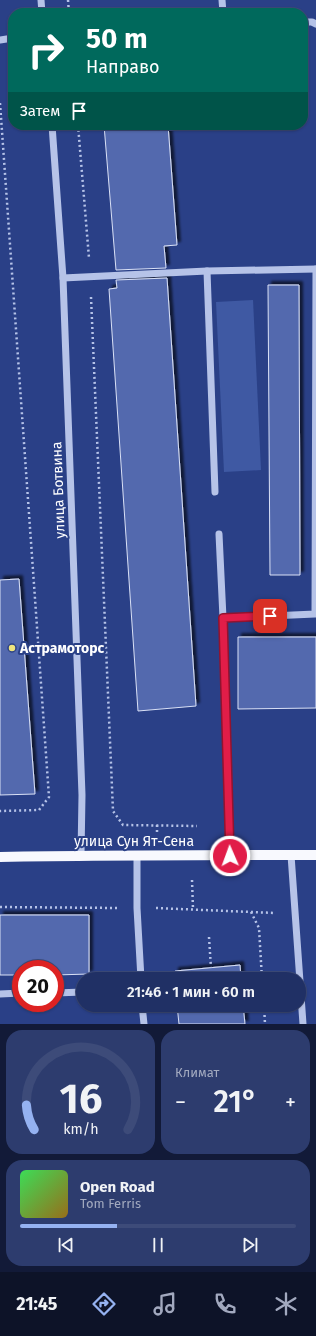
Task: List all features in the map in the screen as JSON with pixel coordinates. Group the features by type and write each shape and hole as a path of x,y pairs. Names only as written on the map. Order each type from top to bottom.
{"main road":[{"name":"улица Сун Ят-Сена","path":"0,857 191,854 230,856 316,855"}],"street":[{"name":"улица Ботвина","path":"52,130 63,278 82,794 81,855"},
{"path":"63,278 316,269 316,614 223,618"},
{"path":"207,272 215,492"},
{"path":"219,534 230,856"},
{"path":"137,855 137,908 141,972"},
{"path":"291,855 304,1024"},
{"path":"64,993 76,992"},
{"path":"0,994 12,993"},
{"path":"143,1012 144,1024"}],"path":[{"path":"0,103 49,797 39,810 0,811"},
{"path":"78,130 90,277 113,811 123,826 197,826"},
{"path":"157,825 157,837"},
{"path":"192,880 193,909"},
{"path":"262,972 259,928 251,912 275,913"},
{"path":"209,937 211,968"},
{"path":"264,1012 265,1024"}],"shaded area":[{"path":"253,300 261,470 224,472 216,302"}],"building":[{"path":"104,130 168,130 177,245 164,246 166,268 116,270"},
{"path":"167,278 196,706 138,711 109,289 117,288 116,280"},
{"path":"268,285 299,285 300,575 270,575"},
{"path":"19,579 35,794 0,795 0,580"},
{"path":"238,637 316,637 316,708 238,709"},
{"path":"0,915 89,915 89,972 76,972 76,974 64,975 64,960 12,960 12,975 0,975"},
{"path":"240,965 240,972 175,972"},
{"path":"178,1012 244,1012 245,1024 179,1024"}],"place":[{"name":"Астрамоторс","path":"12,648"}],"route":[{"path":"230,856 223,618 270,616"}]}
